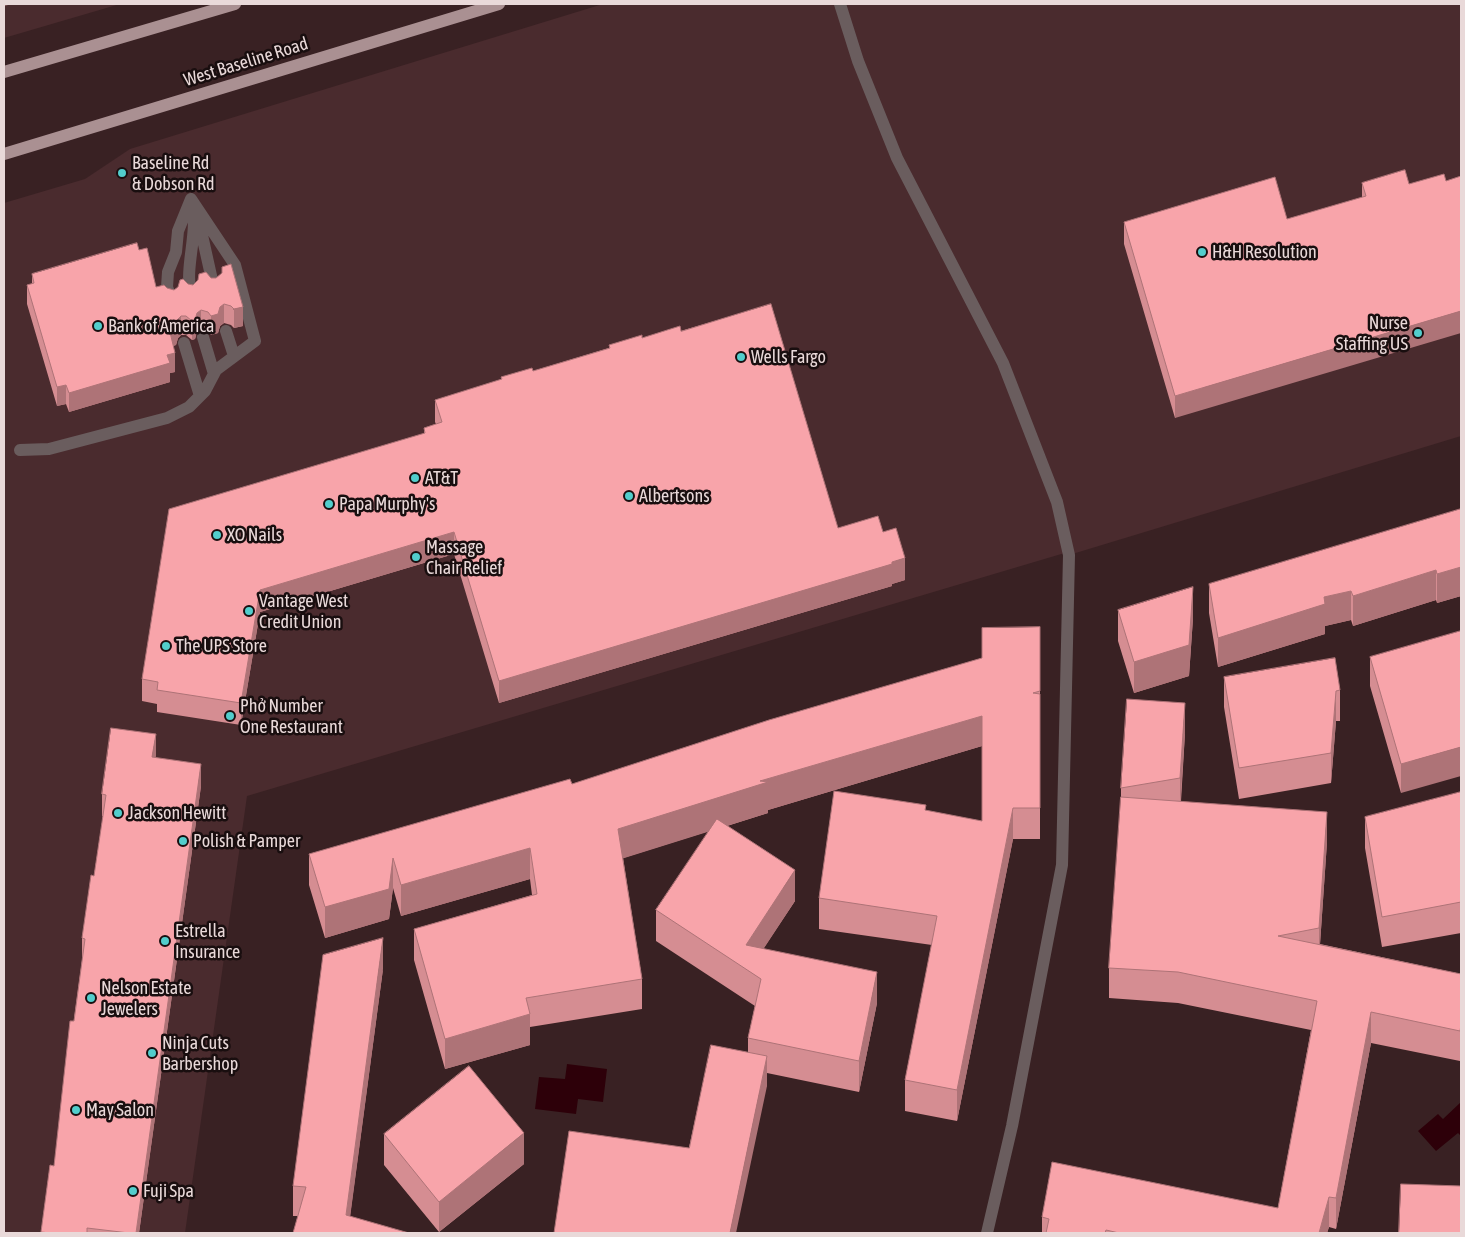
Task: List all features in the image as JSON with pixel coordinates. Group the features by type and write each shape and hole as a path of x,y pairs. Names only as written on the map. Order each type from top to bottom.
{"main road":[{"path":"4,72 235,4"},
{"name":"West Baseline Road","path":"4,154 499,4"}],"lane":[{"path":"840,4 858,61 897,158 1003,363 1057,502 1069,555 1062,865 1012,1126 987,1233"},
{"path":"191,198 201,223 214,289"},
{"path":"191,198 194,238 188,271 192,296"},
{"path":"172,301 168,287 168,272 176,252 178,231 191,198"},
{"path":"20,450 49,449 168,418 189,407 206,389 216,370 255,341 235,265 191,198"},
{"path":"226,330 234,356"},
{"path":"203,337 214,374"},
{"path":"184,343 200,396"}],"shaded area":[{"path":"4,4 120,4 4,38"},
{"path":"603,4 1461,4 1461,436 1069,555 1068,552 247,796 185,1233 4,1233 4,203 85,179 130,149"},
{"path":"567,1064 607,1069 603,1102 578,1099 576,1114 535,1109 539,1077 565,1079"},
{"path":"1461,1102 1461,1136 1458,1133 1436,1151 1418,1131 1438,1114 1443,1119"}],"building":[{"path":"1405,170 1409,184 1444,174 1446,181 1461,176 1461,311 1175,396 1124,222 1275,177 1287,219 1366,196 1362,183"},
{"name":"Bank of America","path":"137,243 139,250 147,248 156,287 164,285 174,290 178,287 180,280 183,279 188,284 193,285 198,280 199,274 206,272 211,278 216,278 222,273 222,267 231,264 243,307 234,309 224,304 220,307 218,314 211,316 208,312 201,310 197,313 195,320 192,321 186,316 181,316 176,326 169,328 175,353 167,355 170,363 69,393 66,385 57,387 27,285 34,283 32,274"},
{"name":"Albertsons","path":"771,304 838,528 878,516 883,532 896,528 905,558 892,562 892,564 499,681 454,532 260,590 241,703 157,690 158,682 142,679 169,509 425,433 424,428 442,422 435,400 502,379 501,377 532,368 533,371 610,348 609,345 642,335 642,338 680,326 681,331"},
{"path":"1461,509 1461,567 1437,574 1436,570 1353,596 1351,591 1324,597 1325,604 1218,638 1209,584"},
{"path":"1193,587 1189,645 1134,662 1118,610"},
{"path":"1040,627 1040,691 1033,693 1040,694 1040,808 1013,808 957,1090 905,1080 937,916 819,898 834,791 926,805 925,810 982,821 982,716 760,781 768,782 618,829 642,979 526,998 530,1014 445,1039 414,929 537,894 530,848 401,885 393,858 389,889 325,907 309,854 570,779 572,784 769,720 982,658 982,628"},
{"path":"1461,631 1461,747 1401,764 1370,657"},
{"path":"1335,658 1340,690 1336,691 1331,753 1239,768 1224,677"},
{"path":"1127,699 1185,703 1180,778 1121,788"},
{"path":"111,728 156,734 152,757 201,764 136,1233 87,1228 87,1233 41,1232 50,1165 54,1166 70,1021 74,1021 85,939 82,938 91,875 94,876 106,795 102,794"},
{"path":"1461,792 1461,902 1382,917 1365,817"},
{"path":"1121,797 1327,812 1319,928 1278,936 1461,974 1460,1031 1371,1012 1336,1198 1329,1197 1319,1233 1119,1233 1106,1230 1105,1233 1046,1233 1049,1219 1042,1217 1052,1162 1278,1208 1317,1001 1178,972 1109,968"},
{"path":"717,819 795,870 746,945 877,972 859,1061 748,1038 761,979 656,910"},
{"path":"383,938 346,1215 409,1233 293,1233 306,1187 293,1186 323,955"},
{"path":"711,1045 767,1056 730,1233 554,1233 569,1131 689,1148"},
{"path":"469,1066 524,1133 439,1202 384,1134"},
{"path":"1401,1184 1461,1186 1461,1233 1399,1233"}],"place":[{"name":"Baseline Rd & Dobson Rd","path":"122,173"},
{"name":"H&H Resolution","path":"1202,252"},
{"name":"Bank of America","path":"98,326"},
{"name":"Nurse Staffing US","path":"1418,333"},
{"name":"Wells Fargo","path":"741,357"},
{"name":"AT&T","path":"415,478"},
{"name":"Albertsons","path":"629,496"},
{"name":"Papa Murphy's","path":"329,504"},
{"name":"XO Nails","path":"217,535"},
{"name":"Massage Chair Relief","path":"416,557"},
{"name":"Vantage West Credit Union","path":"249,611"},
{"name":"The UPS Store","path":"166,646"},
{"name":"Phở Number One Restaurant","path":"230,716"},
{"name":"Jackson Hewitt","path":"118,813"},
{"name":"Polish & Pamper","path":"183,841"},
{"name":"Estrella Insurance","path":"165,941"},
{"name":"Nelson Estate Jewelers","path":"91,998"},
{"name":"Ninja Cuts Barbershop","path":"152,1053"},
{"name":"May Salon","path":"76,1110"},
{"name":"Fuji Spa","path":"133,1191"}]}
